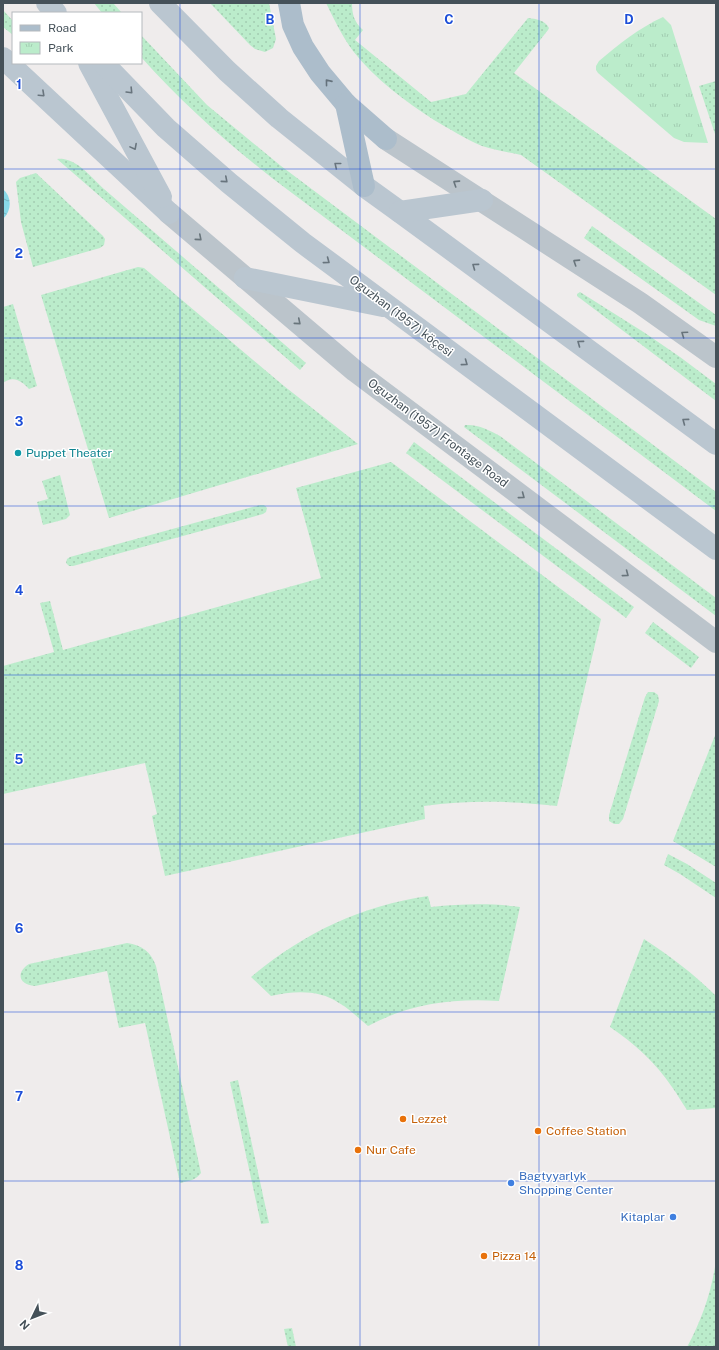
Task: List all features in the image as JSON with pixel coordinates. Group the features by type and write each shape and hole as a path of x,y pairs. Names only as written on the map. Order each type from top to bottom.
{"main road":[{"path":"47,3 55,12"},
{"path":"160,3 227,71 279,118 364,186 716,444"},
{"path":"289,3 293,25 303,47 320,73 346,104 386,138"},
{"path":"3,58 169,213"},
{"path":"90,64 169,213"},
{"name":"Oguzhan (1957) köçesi","path":"104,64 166,128 228,183 303,243 716,549"},
{"path":"346,104 364,186"},
{"path":"400,212 482,200"},
{"path":"245,278 390,308"}],"street":[{"path":"386,138 640,303 716,357"},
{"name":"Oguzhan (1957) Frontage Road","path":"169,213 355,371 716,642"}],"green space":[{"path":"94,3 113,3 121,12 101,12"},
{"path":"210,3 269,3 276,39 273,48 265,52 255,49"},
{"path":"326,3 352,3 354,18 363,30 355,40 431,102 466,94 528,18 537,19 545,23 549,28 548,30 514,73 716,219 716,295 521,155 482,146 434,120 401,97 371,71 353,51"},
{"path":"3,10 12,20 12,34 3,27"},
{"path":"663,17 671,25 708,143 684,142 674,138 596,70 596,66 599,61 614,48 637,31"},
{"path":"142,36 207,105 281,166 716,492 716,511 272,178 237,150 156,74 142,58"},
{"path":"716,81 716,134 715,134 699,86"},
{"path":"57,159 64,159 77,164 306,363 300,370"},
{"path":"36,173 103,236 105,239 104,245 100,248 33,267 21,222 16,182 20,178"},
{"path":"592,226 716,315 716,326 699,320 584,238"},
{"path":"138,267 144,268 284,386 358,444 109,518 41,295"},
{"path":"580,292 645,333 716,384 716,401 577,296"},
{"path":"13,304 37,386 29,389 20,381 14,379 10,379 3,383 3,307"},
{"path":"465,425 479,426 500,436 716,598 716,616 464,427"},
{"path":"414,442 634,607 626,618 406,453"},
{"path":"391,462 601,619 557,806 490,802 424,806 425,819 165,876 152,816 157,814 145,763 3,794 3,666 54,652 40,603 50,601 63,650 321,578 296,488"},
{"path":"60,475 70,515 66,519 43,525 37,502 48,499 42,481"},
{"path":"264,505 267,508 266,512 263,514 73,566 69,566 66,563 67,559 70,557"},
{"path":"653,622 699,657 691,668 645,633"},
{"path":"648,692 654,692 658,695 659,701 623,819 619,824 614,824 609,821 609,815 645,697"},
{"path":"716,733 716,867 673,841"},
{"path":"668,854 687,864 716,883 716,898 664,865"},
{"path":"428,896 431,907 476,904 520,907 499,1001 482,1000 432,1004 399,1012 368,1026 347,1008 331,998 306,992 271,996 251,977 291,947 334,924 356,914 379,907"},
{"path":"644,939 682,966 716,996 716,1108 687,1110 666,1078 652,1062 628,1040 610,1027"},
{"path":"127,943 137,945 149,953 156,966 201,1173 195,1179 186,1182 180,1183 145,1023 119,1028 107,971 35,986 25,983 21,978 22,971 29,964"},
{"path":"238,1080 269,1223 261,1224 230,1082"},
{"path":"716,1260 716,1347 687,1347 706,1305"},
{"path":"292,1328 296,1347 288,1347 284,1329"}],"water":[{"path":"3,189 8,196 10,204 8,212 3,219"}],"place":[{"name":"Puppet Theater","path":"18,453"},
{"name":"Lezzet","path":"403,1119"},
{"name":"Coffee Station","path":"538,1131"},
{"name":"Nur Cafe","path":"358,1150"},
{"name":"Bagtyyarlyk Shopping Center","path":"511,1183"},
{"name":"Kitaplar","path":"673,1217"},
{"name":"Pizza 14","path":"484,1256"}]}
